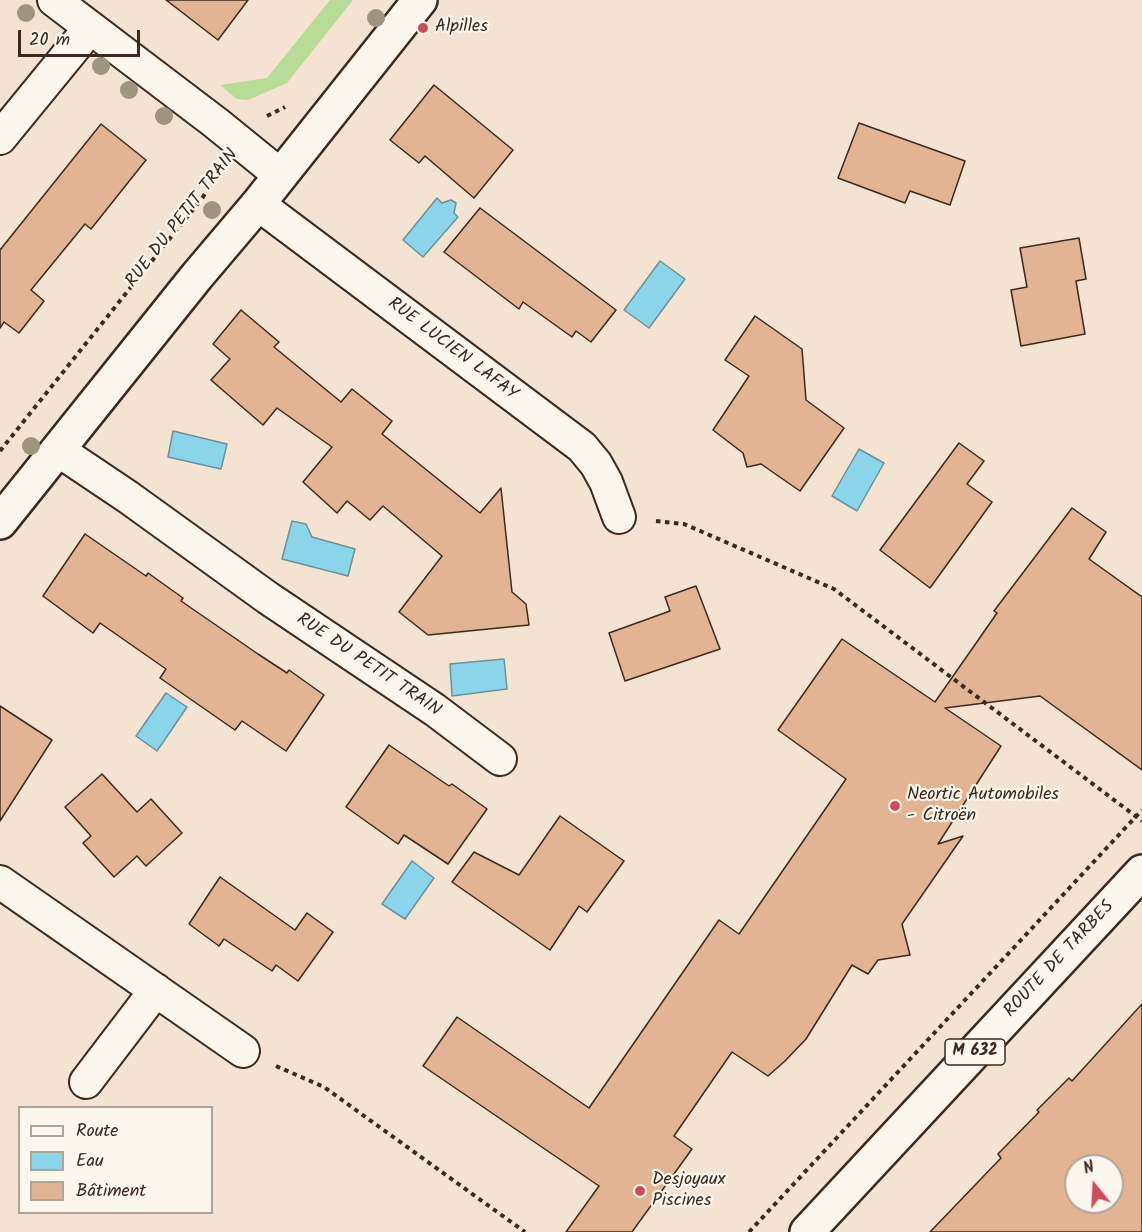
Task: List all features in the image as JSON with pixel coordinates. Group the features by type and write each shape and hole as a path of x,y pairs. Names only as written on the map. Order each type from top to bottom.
{"street":[{"path":"54,0 280,175"},
{"path":"0,522 420,0"},
{"path":"0,138 90,28"},
{"name":"RUE LUCIEN LAFAY","path":"258,204 582,447 596,464 606,482 619,517"},
{"name":"RUE DU PETIT TRAIN","path":"58,450 128,497 267,598 435,710 500,759"},
{"name":"ROUTE DE TARBES","path":"807,1232 1142,872"},
{"path":"0,882 243,1051"},
{"path":"86,1082 156,990"}],"path":[{"name":"RUE DU PETIT TRAIN","path":"0,451 203,197 220,168 262,119 288,106"},
{"path":"619,517 684,524 834,589 1142,821"},
{"path":"749,1232 1142,810"},
{"path":"243,1051 324,1088 525,1232"}],"green space":[{"path":"330,0 353,0 287,83 248,100 237,99 220,85 267,78"}],"water":[{"path":"437,198 442,203 451,200 456,203 454,213 458,217 423,257 403,240"},
{"path":"660,261 685,279 649,328 624,310"},
{"path":"173,431 227,444 221,469 168,457"},
{"path":"859,449 884,463 857,511 832,496"},
{"path":"292,521 306,524 312,537 355,549 348,576 282,559"},
{"path":"504,659 507,689 452,696 450,664"},
{"path":"166,693 187,707 157,751 136,736"},
{"path":"412,861 434,878 405,919 382,904"}],"building":[{"path":"166,0 248,0 218,40"},
{"path":"434,85 513,150 474,198 425,156 419,163 390,140"},
{"path":"859,123 965,161 950,205 910,191 905,203 838,178"},
{"path":"101,124 146,160 91,229 85,224 31,290 44,301 19,333 4,322 0,328 0,250"},
{"path":"480,208 616,310 591,342 576,331 572,337 523,302 519,309 444,252"},
{"path":"1079,238 1086,279 1076,281 1085,334 1021,346 1011,290 1027,287 1020,248"},
{"path":"241,310 279,342 274,347 341,402 352,389 392,421 382,434 480,513 501,488 512,592 526,604 529,625 428,635 399,612 442,556 383,506 370,520 347,501 337,513 303,482 332,447 277,408 263,425 211,380 230,359 213,344"},
{"path":"755,316 802,349 806,400 844,428 800,491 761,464 747,467 743,453 713,430 749,376 725,360"},
{"path":"959,443 984,461 967,484 992,502 930,588 880,550"},
{"path":"1072,508 1106,532 1089,559 1142,597 1142,770 1040,696 945,708 1001,746 938,844 963,836 902,924 910,955 878,960 868,974 852,965 806,1039 768,1076 732,1052 674,1136 692,1149 632,1232 566,1232 599,1186 423,1066 457,1017 589,1108 719,920 739,934 846,779 778,730 842,639 935,702 997,613 994,611"},
{"path":"85,534 146,576 148,573 183,598 181,601 258,654 287,673 289,670 324,695 286,751 242,721 235,730 160,678 166,669 100,623 93,633 43,596"},
{"path":"696,586 720,649 625,681 609,633 670,611 665,597"},
{"path":"0,706 52,740 0,821"},
{"path":"389,745 487,809 448,864 404,835 398,844 346,807"},
{"path":"102,774 137,812 151,799 182,833 146,866 137,856 114,877 83,843 91,836 65,807"},
{"path":"560,816 624,861 587,912 579,906 550,950 452,882 474,852 519,875"},
{"path":"220,877 295,930 307,913 333,932 298,981 276,965 272,971 224,939 219,946 189,924"},
{"path":"1142,1004 1142,1232 930,1232 1001,1158 998,1154 1069,1078 1072,1081"}],"place":[{"name":"Alpilles","path":"423,28"},
{"name":"Neortic Automobiles - Citroën","path":"895,806"},
{"name":"Desjoyaux Piscines","path":"640,1191"}]}
